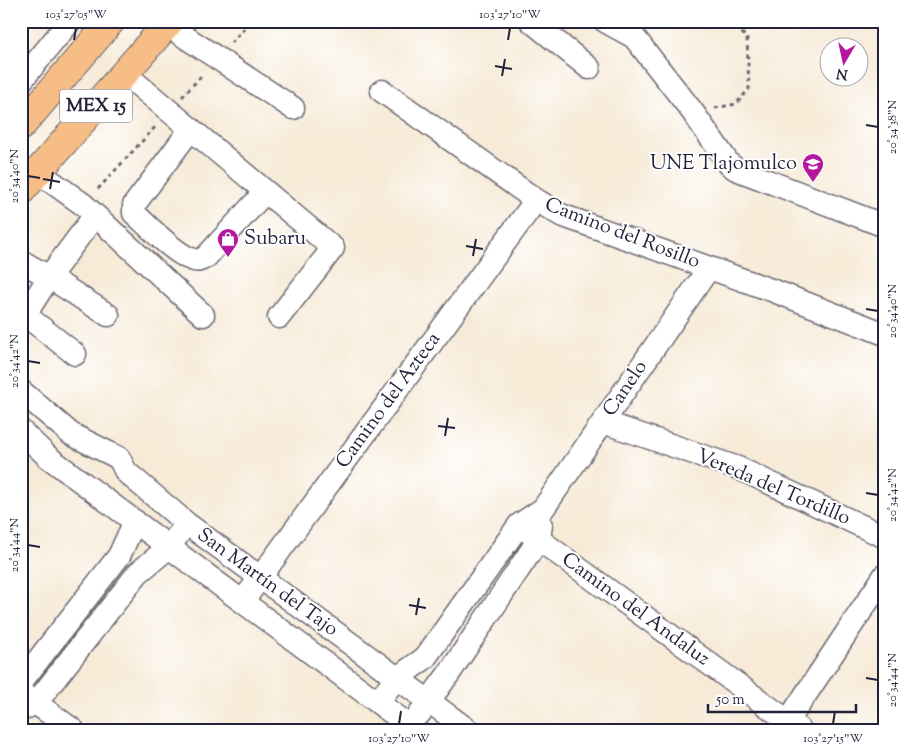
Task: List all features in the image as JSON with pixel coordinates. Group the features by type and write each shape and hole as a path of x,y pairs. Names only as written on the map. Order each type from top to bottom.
{"highway":[{"name":"MEX 15","path":"21,126 111,21"},
{"name":"MEX 15","path":"30,181 168,23"}],"street":[{"path":"21,81 70,21"},
{"path":"531,21 589,68"},
{"path":"605,21 634,37 692,111 729,164 736,169 885,226"},
{"path":"168,23 217,59 293,108"},
{"path":"124,73 168,112 333,248 279,317"},
{"name":"Camino del Rosillo","path":"382,92 536,200 561,215 885,334"},
{"path":"190,130 134,205 134,213 158,236 190,259 199,261 206,257 265,192"},
{"path":"30,181 89,210 203,315"},
{"name":"Camino del Azteca","path":"243,601 536,200"},
{"path":"76,354 25,315 89,210"},
{"path":"21,261 108,315"},
{"name":"Canelo","path":"377,702 397,678 425,658 519,525 543,510 709,268"},
{"name":"San Martín del Tajo","path":"21,391 71,434 119,458 126,472 186,523 468,730"},
{"name":"Vereda del Tordillo","path":"604,422 738,468 885,537"},
{"name":"San Martín del Tajo","path":"21,431 48,457 413,728"},
{"path":"48,457 59,451 71,434"},
{"name":"Canelo","path":"413,728 429,701 539,539 543,510"},
{"path":"21,682 119,556 135,521"},
{"path":"73,730 26,701 138,573 170,547 186,523"},
{"name":"Camino del Andaluz","path":"519,525 794,725"},
{"path":"794,725 885,574"}],"path":[{"path":"89,210 168,112 251,21"},
{"path":"692,111 736,104 749,89 747,38 730,21"}],"place":[{"name":"UNE Tlajomulco","path":"813,183"},
{"name":"Subaru","path":"228,258"}]}
